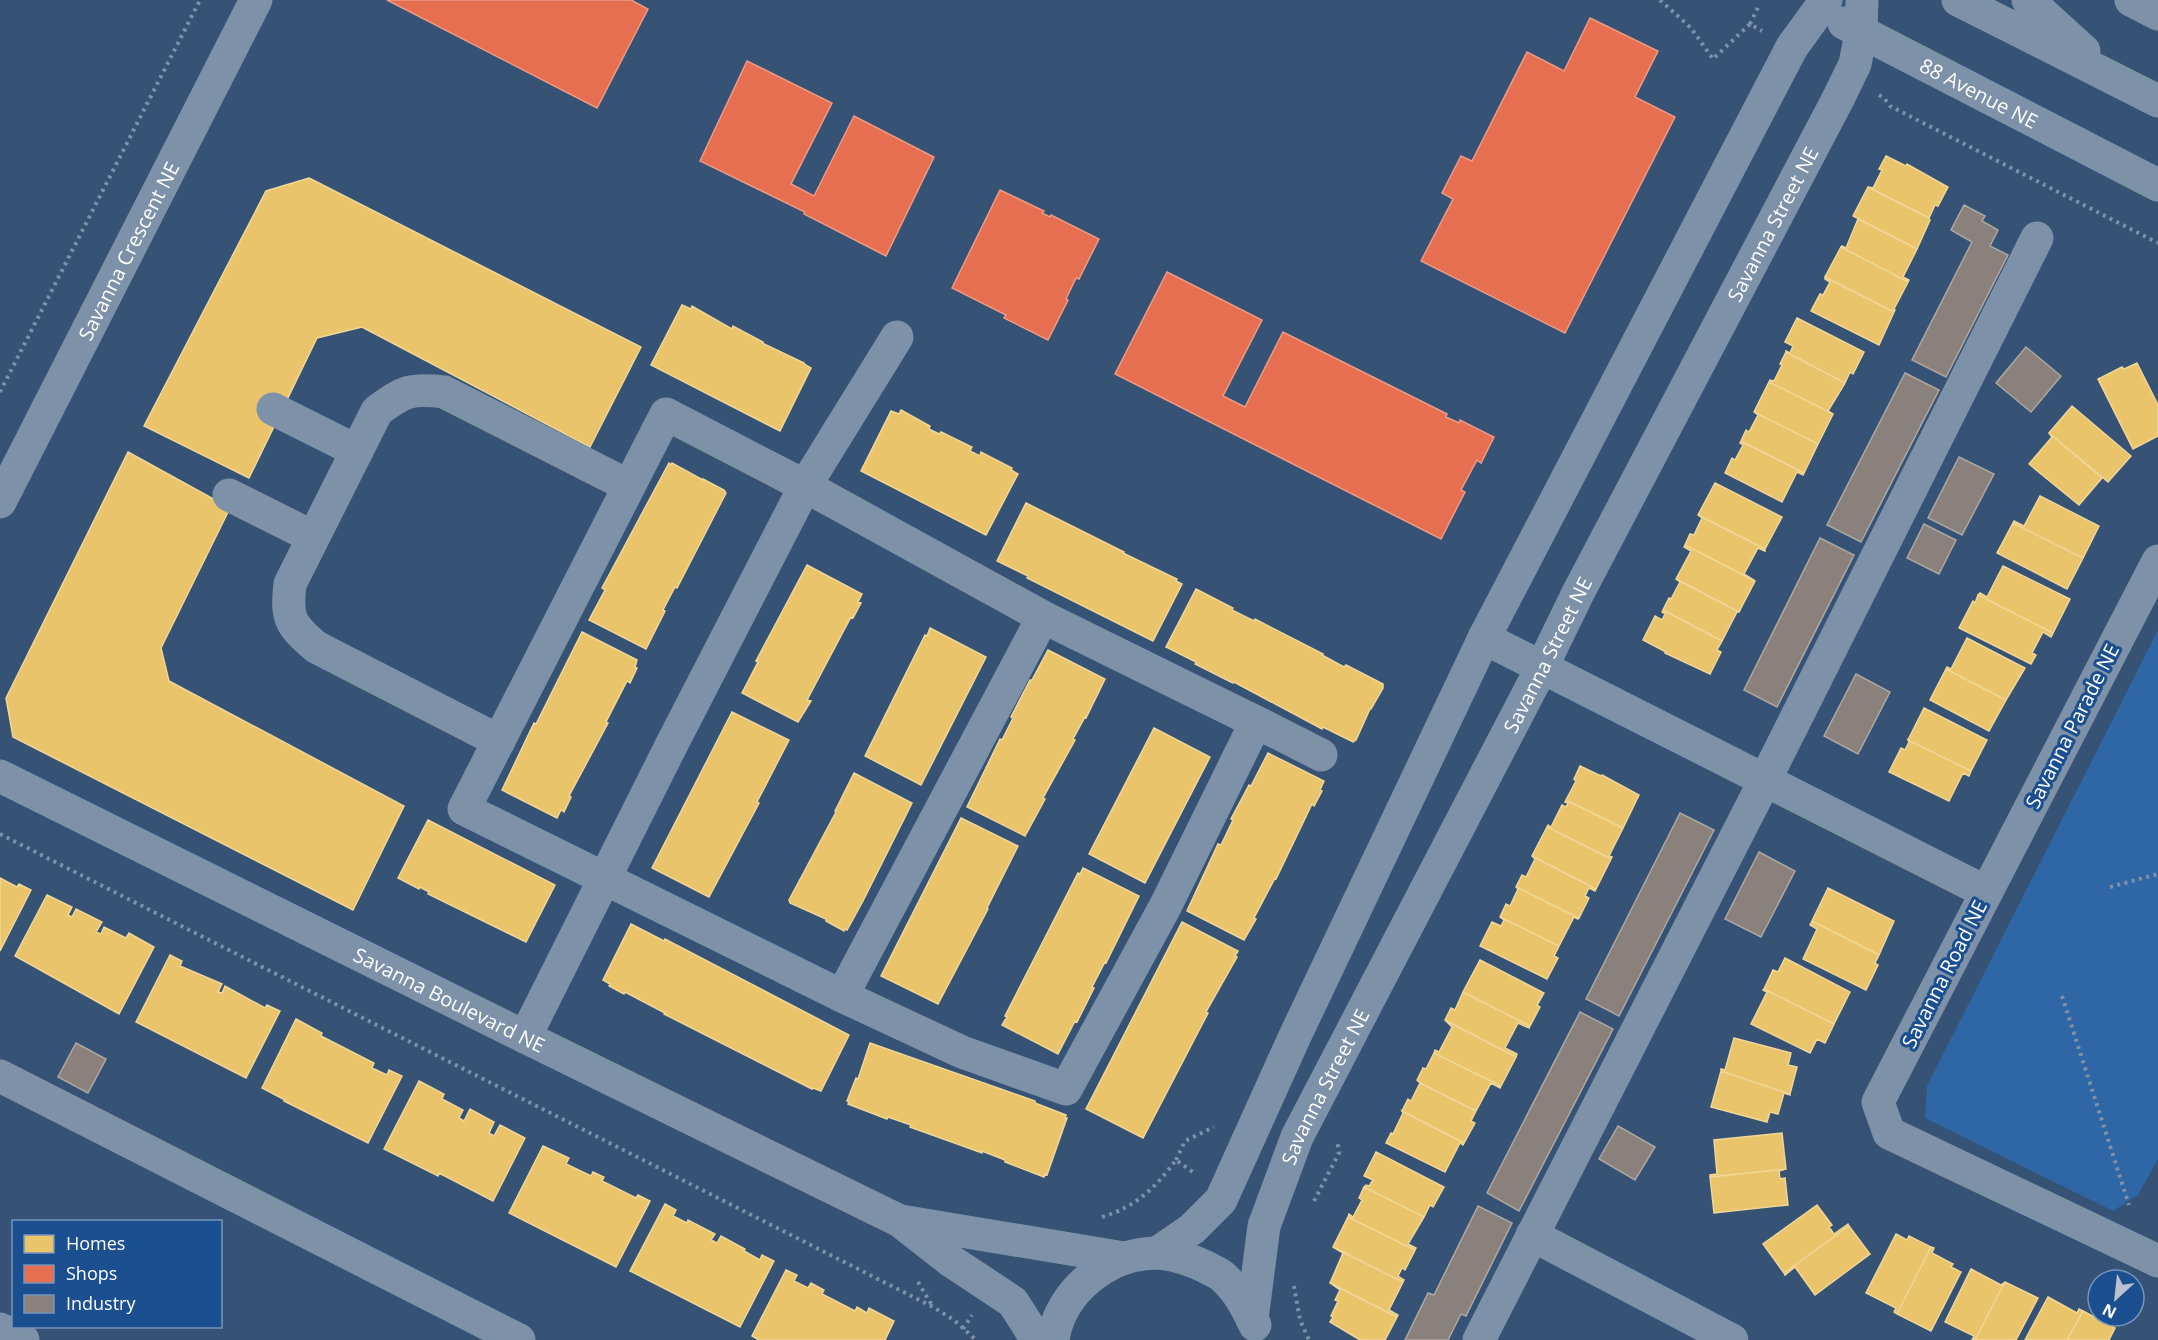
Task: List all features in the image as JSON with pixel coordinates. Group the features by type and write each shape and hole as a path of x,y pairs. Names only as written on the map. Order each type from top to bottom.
{"street":[{"name":"Savanna Crescent NE","path":"0,502 256,0"},
{"name":"Savanna Street NE","path":"1255,1329 1264,1226 1297,1137 1542,667 1578,593 1838,99 1854,64 1861,33 1862,0"},
{"path":"1958,0 2158,101"},
{"path":"2028,0 2114,79"},
{"path":"2130,0 2158,14"},
{"name":"88 Avenue NE","path":"1815,3 1861,33 2158,185"},
{"path":"1157,1253 1192,1229 1221,1200 1295,1036 1484,638 1815,3"},
{"path":"1479,1340 1765,780 2037,238"},
{"path":"525,1037 805,486 897,337"},
{"path":"499,741 316,647 296,629 287,608 290,584 377,411 398,395 418,389 444,392 629,486"},
{"path":"273,409 357,451"},
{"path":"1256,722 1166,905 1066,1089 962,1052 843,996 464,809 666,414 805,486 1043,617 1256,722 1321,755"},
{"path":"230,495 313,537"},
{"name":"Savanna Parade NE","path":"1986,892 2158,561"},
{"path":"843,996 1043,617"},
{"name":"Savanna Road NE","path":"1484,638 1986,892 1878,1102 1888,1133 2157,1258"},
{"name":"Savanna Boulevard NE","path":"0,776 900,1221 951,1261 1013,1302 1037,1340"},
{"path":"0,1076 519,1340"},
{"name":"Savanna Boulevard NE","path":"900,1221 1124,1258"},
{"path":"1532,1235 1732,1340"},
{"path":"1053,1340 1055,1328 1070,1297 1094,1273 1124,1258 1157,1253 1191,1259 1221,1275 1244,1300 1255,1329"},
{"path":"0,1329 22,1340"}],"path":[{"path":"0,392 200,0"},
{"path":"1660,0 1691,28 1713,59"},
{"path":"1750,24 1759,5"},
{"path":"1884,98 1890,106 2158,243"},
{"path":"0,834 933,1307 954,1320 976,1340"},
{"path":"2110,887 2158,874"},
{"path":"2062,996 2129,1205"},
{"path":"1093,1220 1113,1214 1139,1200 1160,1182 1176,1160 1185,1141"},
{"path":"1310,1211 1339,1153"},
{"path":"1176,1160 1201,1177"},
{"path":"1294,1276 1300,1320 1309,1340"}],"shaded area":[{"path":"2158,630 2158,1159 2138,1195 2113,1211 1925,1118 1927,1086"}],"building: Homes":[{"path":"1886,156 1906,166 1907,164 1948,187 1929,218 1868,187 1873,188"},
{"path":"309,178 641,347 590,447 362,327 317,338 249,478 144,426 266,191"},
{"path":"1868,187 1929,218 1917,249 1853,216"},
{"path":"1858,219 1917,249 1903,277 1909,280 1908,282 1841,247 1846,248"},
{"path":"1841,247 1908,282 1894,312 1825,277"},
{"path":"1825,277 1894,312 1879,345 1811,311 1830,282"},
{"path":"682,305 691,309 692,306 732,329 733,326 811,368 780,431 651,365"},
{"path":"1797,318 1864,352 1853,374 1850,372 1845,383 1786,352 1790,353 1793,346 1785,342"},
{"path":"1786,352 1845,383 1828,411 1833,414 1769,382 1774,381"},
{"path":"2137,363 2158,405 2158,436 2133,449 2098,379 2122,367 2124,369"},
{"path":"1769,382 1833,414 1818,444 1754,412"},
{"path":"2072,406 2131,456 2108,482 2049,433"},
{"path":"901,410 930,426 929,429 939,434 941,432 972,447 970,451 980,456 981,452 1012,468 1011,470 1018,474 986,535 861,471 891,411 899,414"},
{"path":"1754,412 1818,444 1804,473 1741,441 1746,430 1749,432 1758,415"},
{"path":"2049,433 2102,478 2079,505 2029,464 2052,437"},
{"path":"1741,441 1804,473 1803,475 1797,472 1782,502 1725,473 1732,458 1735,460 1743,445"},
{"path":"128,452 230,508 161,648 169,681 404,806 353,910 13,737 6,698"},
{"path":"669,463 726,493 677,588 675,587 663,610 665,611 646,649 589,620 605,590 602,588"},
{"path":"1715,483 1782,517 1765,549 1698,515"},
{"path":"2040,496 2099,526 2083,558 2013,523 2014,521 2024,526"},
{"path":"1026,503 1177,579 1176,581 1182,584 1153,641 997,561"},
{"path":"1698,515 1765,549 1765,551 1758,548 1744,574 1755,581 1685,545 1690,534 1694,535 1702,518"},
{"path":"2013,523 2083,558 2067,589 1997,553"},
{"path":"1685,545 1755,581 1739,612 1676,579 1691,551 1684,547"},
{"path":"807,565 862,594 858,602 861,603 853,618 851,617 807,700 811,701 798,722 742,693 758,662 756,661"},
{"path":"2003,566 2070,599 2053,633 1978,595 1980,593 1987,597"},
{"path":"1676,579 1739,612 1722,641 1663,610 1680,582"},
{"path":"1196,589 1344,667 1346,665 1383,684 1356,740 1353,742 1323,727 1322,729 1166,647"},
{"path":"1978,595 2053,633 2051,637 2043,632 2032,653 2036,655 2031,664 1959,628"},
{"path":"1663,610 1722,641 1717,650 1721,652 1710,674 1643,640 1655,616 1662,620 1665,614"},
{"path":"930,628 986,657 921,785 865,756"},
{"path":"582,632 637,660 635,667 637,668 630,683 627,681 606,722 608,723 569,796 571,797 564,812 561,810 557,818 502,790"},
{"path":"1967,638 2025,668 2006,700 1946,669 1947,667 1951,669"},
{"path":"1048,650 1105,679 1025,836 967,807 1030,680"},
{"path":"1946,669 2006,700 1989,731 1930,700"},
{"path":"1924,708 1987,740 1971,771 1908,740"},
{"path":"732,712 789,740 757,802 759,803 709,897 652,868"},
{"path":"1154,728 1210,757 1145,883 1089,854"},
{"path":"1908,740 1971,771 1969,776 1963,773 1949,801 1889,772 1901,748 1905,750"},
{"path":"1268,753 1324,781 1320,790 1322,791 1314,806 1312,804 1244,940 1187,911 1218,844 1221,845 1233,820 1231,819"},
{"path":"1580,766 1639,795 1623,828 1566,800 1576,781 1574,779"},
{"path":"854,773 912,803 863,901 847,930 844,931 826,919 790,903 789,900"},
{"path":"1566,800 1623,828 1609,856 1612,857 1611,859 1547,827 1548,825 1551,827 1562,805 1566,807 1568,803 1565,802"},
{"path":"961,818 1018,846 938,1004 881,976"},
{"path":"428,820 555,885 526,942 398,878"},
{"path":"1547,827 1611,859 1596,889 1532,856"},
{"path":"1532,856 1596,889 1595,891 1589,888 1585,896 1589,898 1579,918 1516,887 1522,875 1526,877 1535,859"},
{"path":"1083,868 1139,896 1092,987 1094,988 1077,1022 1075,1021 1058,1054 1002,1025 1078,873 1080,874"},
{"path":"0,878 17,887 19,884 31,890 0,951"},
{"path":"1516,887 1579,918 1574,917 1559,946 1500,917 1506,904 1510,906 1518,889"},
{"path":"1828,888 1894,921 1879,955 1812,921"},
{"path":"47,895 72,907 68,915 72,917 76,909 102,922 96,932 101,934 104,927 126,938 129,933 154,947 119,1014 15,956"},
{"path":"1500,917 1559,946 1554,956 1558,958 1547,979 1480,946 1492,922 1501,926 1504,920"},
{"path":"1812,921 1879,955 1875,963 1878,965 1866,990 1803,959 1817,929 1810,925"},
{"path":"1182,922 1238,951 1235,956 1237,957 1206,1012 1208,1013 1143,1138 1086,1109"},
{"path":"631,924 664,941 665,939 849,1035 821,1091 812,1089 625,992 624,994 609,986 610,984 603,980"},
{"path":"170,955 182,961 180,966 222,984 218,992 222,993 225,986 265,1008 267,1005 280,1011 246,1078 136,1022"},
{"path":"1785,958 1850,992 1834,1024 1764,989 1773,970 1778,972"},
{"path":"1480,960 1544,993 1530,1026 1463,992"},
{"path":"1764,989 1834,1024 1825,1043 1817,1039 1810,1053 1751,1024 1767,992"},
{"path":"1463,992 1530,1026 1529,1028 1518,1023 1505,1048 1517,1054 1516,1057 1445,1020 1451,1008 1455,1010"},
{"path":"296,1019 322,1033 321,1036 374,1063 372,1068 387,1075 389,1070 402,1076 368,1143 262,1088"},
{"path":"1445,1020 1516,1057 1501,1086 1434,1053 1435,1050 1439,1052 1452,1027"},
{"path":"1734,1038 1791,1053 1788,1065 1797,1067 1790,1094 1721,1071 1721,1069 1725,1070"},
{"path":"870,1043 1035,1101 1035,1103 1066,1115 1065,1118 1067,1118 1047,1175 1045,1174 1044,1177 982,1151 982,1153 910,1127 911,1125 888,1117 887,1119 848,1104 847,1101 856,1078 858,1079"},
{"path":"1434,1053 1501,1086 1500,1088 1491,1083 1476,1111 1420,1083 1417,1080"},
{"path":"1721,1071 1790,1095 1784,1093 1778,1114 1770,1112 1767,1122 1711,1107"},
{"path":"419,1081 444,1094 442,1099 463,1110 459,1118 464,1121 470,1109 494,1122 489,1133 494,1136 500,1125 525,1138 493,1201 439,1173 438,1176 384,1149"},
{"path":"1420,1083 1476,1111 1471,1121 1475,1123 1464,1143 1402,1111 1408,1099 1411,1101"},
{"path":"1402,1111 1464,1143 1463,1145 1460,1143 1445,1172 1386,1143 1391,1133 1393,1134"},
{"path":"1782,1133 1786,1169 1710,1177 1710,1175 1717,1174 1714,1140"},
{"path":"543,1146 569,1158 566,1164 591,1176 593,1172 604,1177 602,1181 636,1198 638,1195 650,1201 616,1267 509,1213"},
{"path":"1376,1152 1444,1187 1433,1207 1430,1205 1424,1217 1364,1187 1369,1186 1373,1180 1364,1176"},
{"path":"1786,1169 1779,1171 1780,1179 1785,1178 1788,1205 1714,1213 1710,1177"},
{"path":"1364,1187 1424,1217 1408,1244 1416,1248 1415,1250 1348,1217 1349,1214 1353,1217 1362,1200 1359,1198"},
{"path":"665,1204 676,1210 673,1216 687,1223 688,1220 715,1234 711,1240 717,1243 721,1236 760,1260 762,1255 774,1261 740,1327 630,1271"},
{"path":"1817,1205 1832,1225 1829,1227 1834,1234 1848,1224 1849,1226 1784,1273 1763,1244"},
{"path":"1348,1217 1415,1250 1405,1270 1402,1268 1398,1276 1404,1280 1403,1282 1333,1247"},
{"path":"1849,1226 1870,1254 1815,1295 1795,1267 1785,1275 1784,1273"},
{"path":"1896,1234 1907,1240 1909,1236 1931,1247 1897,1314 1894,1312 1896,1308 1866,1293"},
{"path":"1333,1247 1403,1282 1389,1310 1398,1315 1397,1317 1330,1283 1343,1253"},
{"path":"1931,1247 1934,1248 1932,1253 1953,1264 1951,1267 1961,1272 1931,1331 1897,1314"},
{"path":"1971,1269 2001,1285 2005,1282 1975,1340 1972,1340 1974,1336 1945,1322"},
{"path":"786,1270 797,1275 794,1281 808,1288 811,1283 824,1290 822,1294 855,1311 857,1307 867,1313 869,1308 894,1321 885,1340 759,1340 752,1336"},
{"path":"2005,1282 2038,1298 2016,1340 1975,1340"},
{"path":"1330,1283 1397,1317 1385,1340 1360,1340 1330,1322 1340,1290"},
{"path":"2048,1297 2077,1313 2079,1309 2083,1311 2067,1340 2025,1340"},
{"path":"2083,1311 2086,1313 2086,1328 2115,1328 2109,1340 2067,1340"}],"building: Shops":[{"path":"387,0 631,0 648,9 597,108"},
{"path":"1590,18 1658,51 1635,97 1675,117 1565,333 1421,261 1453,199 1442,193 1461,156 1472,161 1527,52 1564,71"},
{"path":"747,61 832,103 791,184 814,196 854,116 934,157 886,256 804,214 805,212 700,161"},
{"path":"1000,190 1044,211 1042,213 1050,217 1051,215 1099,239 1079,279 1076,278 1048,340 1004,318 1006,315 952,288"},
{"path":"1167,272 1262,320 1223,396 1245,407 1283,332 1447,414 1446,417 1459,423 1460,420 1494,437 1481,463 1477,460 1461,490 1465,492 1441,539 1115,374"}],"building: Industry":[{"path":"1964,205 1985,216 1982,221 1998,230 1990,246 2008,255 1946,377 1912,360 1972,242 1951,230"},
{"path":"2026,347 2061,376 2031,412 1996,383"},
{"path":"1905,373 1939,390 1861,542 1827,525"},
{"path":"1959,457 1994,474 1962,535 1928,518"},
{"path":"1924,524 1956,540 1939,574 1907,558"},
{"path":"1820,538 1854,555 1777,707 1744,690"},
{"path":"1856,674 1890,692 1858,754 1824,736"},
{"path":"1680,813 1714,830 1619,1016 1586,999"},
{"path":"1759,852 1795,871 1761,937 1725,919"},
{"path":"1580,1012 1613,1029 1519,1211 1487,1193"},
{"path":"76,1043 106,1059 88,1093 58,1077"},
{"path":"1618,1126 1655,1147 1635,1180 1599,1159"},
{"path":"1478,1206 1512,1223 1466,1316 1461,1314 1448,1340 1405,1340 1428,1293 1434,1295"}]}
